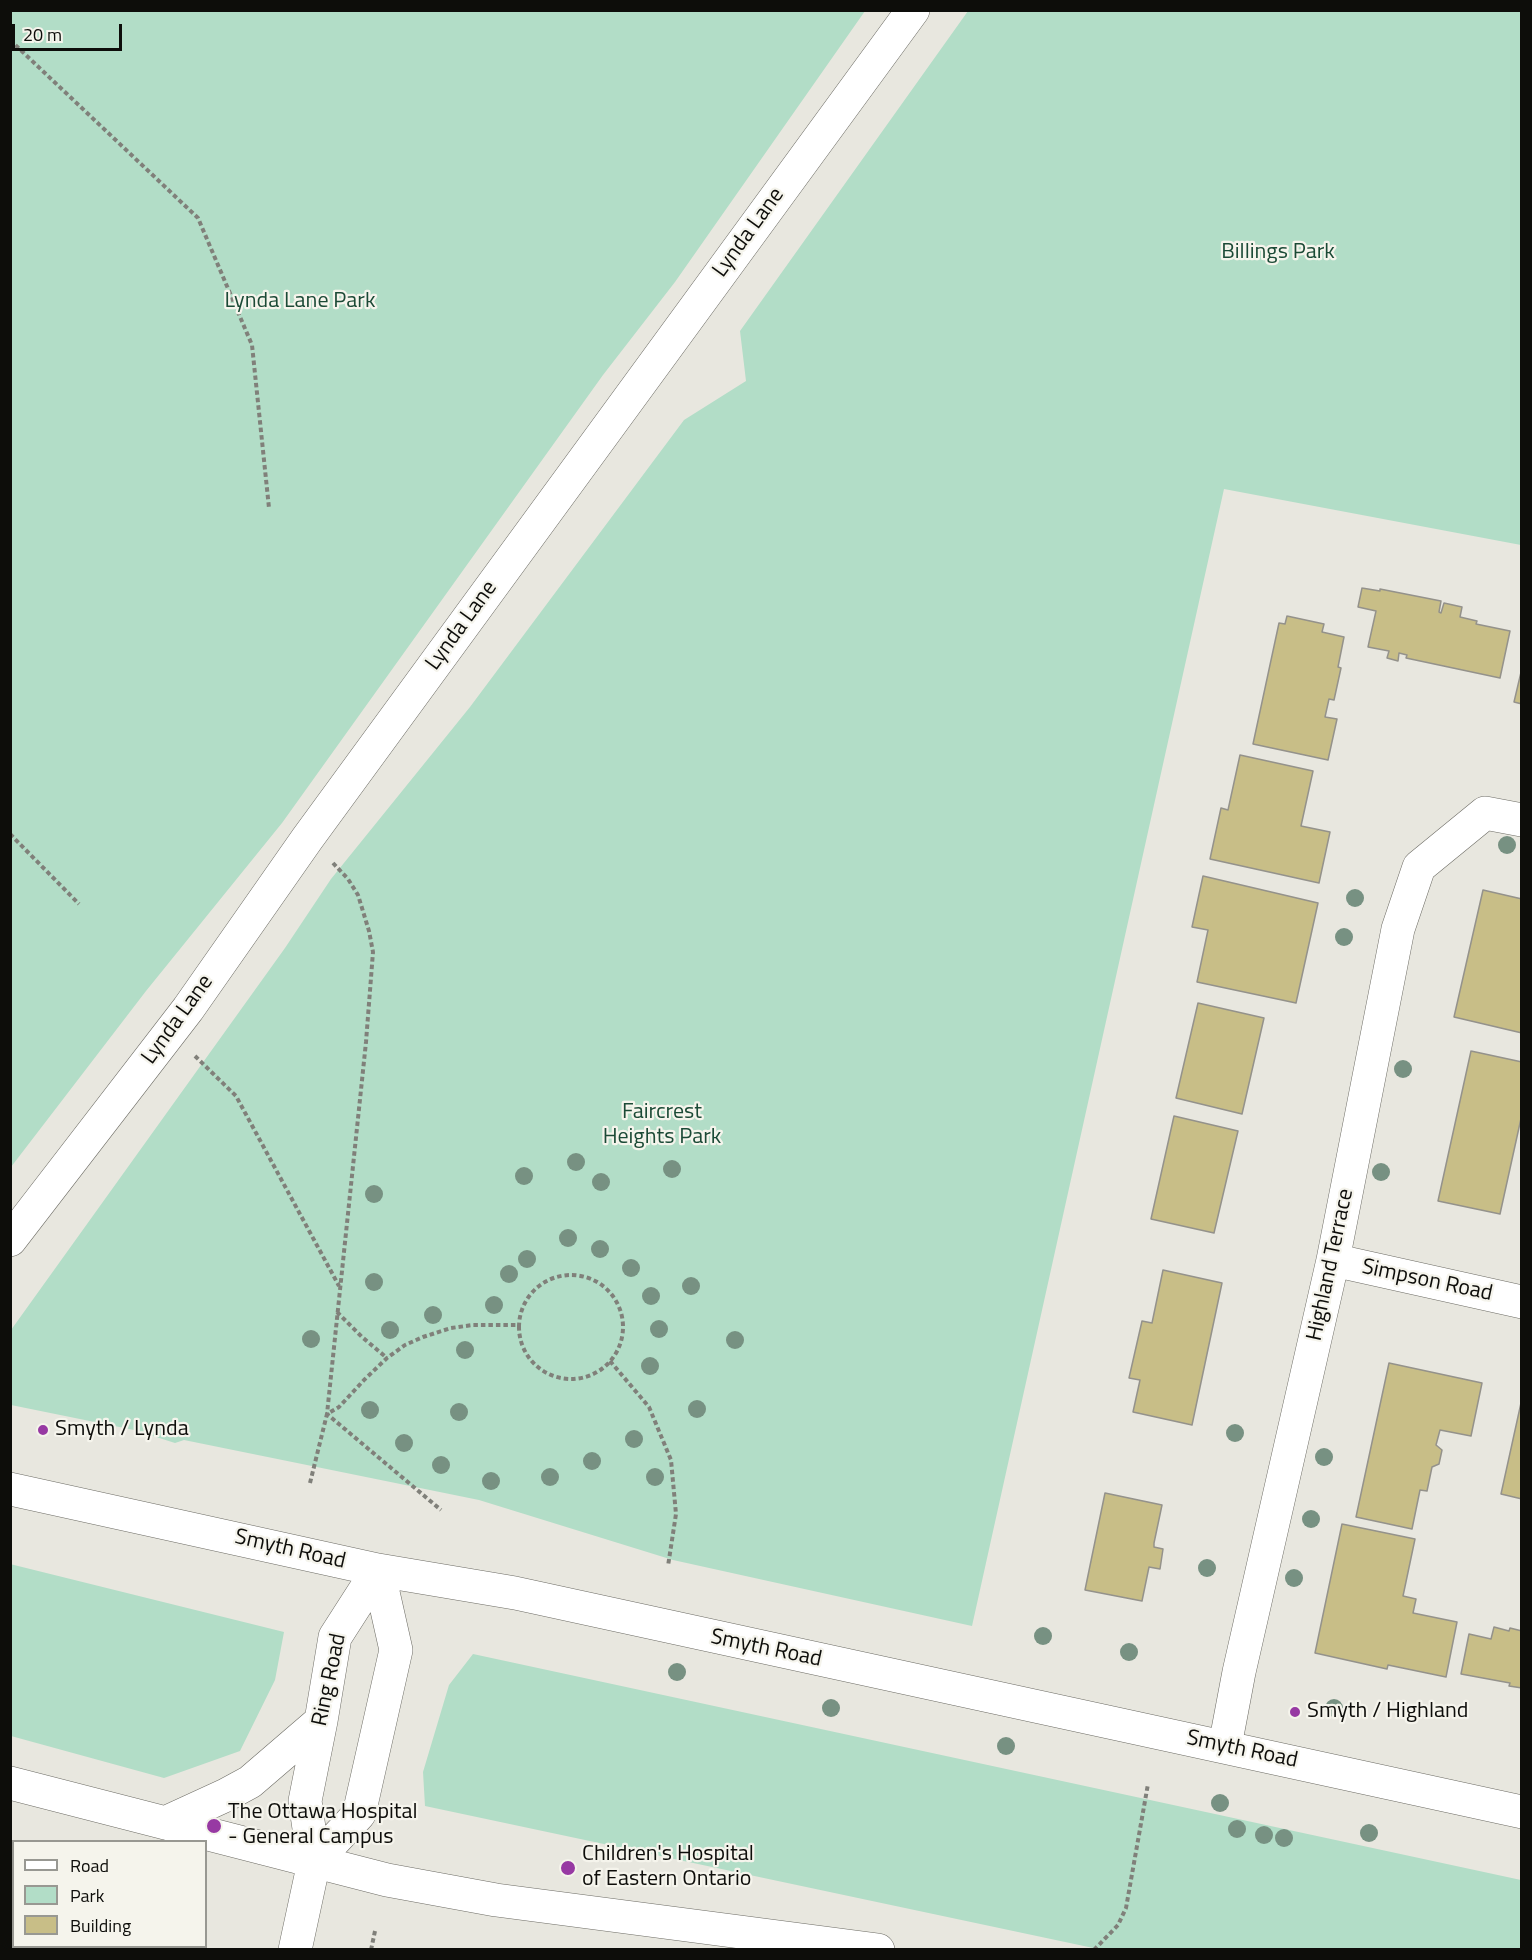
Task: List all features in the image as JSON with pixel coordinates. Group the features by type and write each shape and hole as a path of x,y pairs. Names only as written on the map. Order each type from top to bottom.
{"street":[{"name":"Lynda Lane","path":"10,1240 169,1034 307,839 912,10"},
{"name":"Highland Terrace","path":"1225,1746 1239,1672 1333,1260 1398,929 1419,867 1485,813 1521,820"},
{"name":"Simpson Road","path":"1333,1260 1521,1302"},
{"name":"Smyth Road","path":"10,1489 378,1570 515,1593 1521,1812"},
{"name":"Ring Road","path":"314,1862 305,1801 335,1637 378,1570"},
{"path":"295,1950 314,1862 359,1814 396,1650 378,1570"},
{"path":"165,1823 250,1782 321,1721"},
{"path":"10,1783 387,1880 496,1900 878,1950"}],"path":[{"path":"10,40 198,218 252,345 270,508"},
{"path":"10,834 79,904"},
{"path":"307,839 348,879 358,895 373,952 366,1042 327,1414 310,1483"},
{"path":"169,1034 198,1058 236,1096 340,1287"},
{"path":"563,1275 590,1278 602,1284 619,1305 623,1318 622,1338 618,1350 610,1361 596,1373 583,1378 564,1378 540,1369 527,1355 521,1344 520,1312 525,1300 538,1286 563,1275"},
{"path":"337,1311 362,1337 387,1358"},
{"path":"327,1414 339,1407 387,1358 423,1337 451,1328 473,1325 519,1325"},
{"path":"610,1361 649,1407 671,1460 676,1514 668,1566"},
{"path":"327,1414 441,1510"},
{"path":"1094,1950 1118,1925 1126,1908 1148,1784"},
{"path":"371,1950 375,1931"}],"green space":[{"name":"Lynda Lane Park","path":"11,10 865,11 675,282 603,375 282,823 146,991 11,1167"},
{"name":"Faircrest Heights Park","path":"968,11 1522,11 1521,545 1224,489 972,1626 673,1560 479,1500 184,1440 175,1443 134,1430 11,1405 11,1330 285,948 331,879 470,707 684,420 746,381 740,331"},
{"path":"10,1564 284,1632 275,1680 240,1751 164,1778 11,1736"},
{"path":"473,1654 1521,1880 1521,1949 1098,1949 425,1806 423,1772 449,1685"}],"building":[{"path":"1362,588 1380,591 1380,589 1441,601 1439,612 1441,613 1444,603 1462,607 1460,617 1477,621 1476,624 1510,631 1500,678 1406,658 1407,655 1399,653 1398,661 1387,658 1389,651 1368,647 1376,611 1358,607"},
{"path":"1287,616 1324,624 1322,632 1344,637 1338,667 1341,668 1334,700 1329,699 1325,717 1337,719 1328,760 1253,744 1279,623 1285,624"},
{"path":"1522,668 1522,704 1514,702"},
{"path":"1240,755 1313,771 1301,826 1330,832 1319,883 1210,859 1221,808 1228,810"},
{"path":"1203,876 1318,903 1296,1003 1197,982 1208,930 1192,927"},
{"path":"1483,890 1522,899 1522,1033 1454,1017"},
{"path":"1198,1003 1264,1018 1242,1114 1176,1098"},
{"path":"1471,1051 1522,1062 1522,1114 1500,1214 1438,1201"},
{"path":"1174,1116 1238,1131 1214,1233 1151,1219"},
{"path":"1163,1270 1222,1283 1192,1425 1133,1412 1140,1380 1129,1378 1142,1321 1152,1323"},
{"path":"1389,1363 1482,1383 1471,1436 1440,1430 1436,1445 1442,1450 1439,1464 1432,1467 1427,1491 1420,1490 1412,1529 1356,1517"},
{"path":"1522,1403 1522,1499 1501,1494"},
{"path":"1105,1493 1162,1505 1154,1543 1154,1547 1163,1549 1160,1569 1149,1567 1142,1601 1085,1590"},
{"path":"1342,1524 1415,1539 1403,1596 1416,1599 1413,1613 1457,1622 1446,1677 1388,1665 1387,1669 1315,1653"},
{"path":"1494,1627 1509,1631 1510,1628 1522,1631 1522,1688 1509,1686 1510,1683 1461,1674 1469,1634 1491,1639"}],"place":[{"name":"Smyth / Lynda","path":"43,1430"},
{"name":"Smyth / Highland","path":"1295,1712"},
{"name":"The Ottawa Hospital - General Campus","path":"214,1826"},
{"name":"Children's Hospital of Eastern Ontario","path":"568,1868"}],"park label":[{"name":"Billings Park","path":"1278,253"}]}
